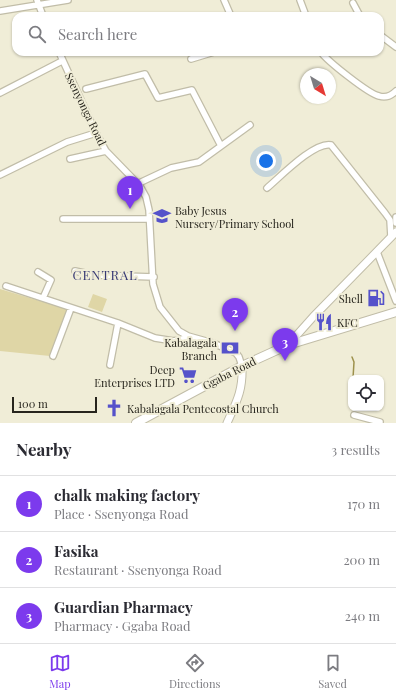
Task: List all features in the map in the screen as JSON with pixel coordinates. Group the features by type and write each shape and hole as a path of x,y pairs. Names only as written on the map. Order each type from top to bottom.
{"main road":[{"name":"Ggaba Road","path":"136,423 242,366 288,345 396,312"}],"street":[{"path":"0,11 38,3 68,0"},
{"path":"224,0 228,12"},
{"path":"300,0 304,12"},
{"path":"353,3 358,12"},
{"path":"384,38 396,47"},
{"name":"Ssenyonga Road","path":"60,56 96,133 106,150 138,184 146,197 155,295 164,314 179,331 191,337 202,338 236,353 240,357 242,366"},
{"path":"191,59 201,56"},
{"path":"325,56 330,62 378,96 390,96 396,91"},
{"path":"0,93 62,60"},
{"path":"77,92 145,74 158,98 192,90 221,146"},
{"path":"138,184 170,168 199,162 250,126"},
{"path":"0,176 55,147 96,133"},
{"path":"267,188 303,157 322,145 331,144 390,220 394,235 313,317 288,345"},
{"path":"70,159 106,150"},
{"path":"396,217 396,223"},
{"path":"63,219 149,219"},
{"path":"377,252 396,301"},
{"path":"75,271 94,275 154,277"},
{"path":"38,272 51,280 43,298"},
{"path":"6,286 118,323 155,338 174,341 191,337"},
{"path":"53,356 62,337 71,308"},
{"path":"110,365 118,323"},
{"path":"227,423 240,394 242,366"},
{"path":"354,415 380,422"}],"shaded area":[{"path":"0,289 67,309 50,356 0,351"},
{"path":"93,294 107,299 102,312 88,307"}],"waterway":[{"path":"352,357 354,362 353,375"}],"place":[{"name":"chalk making factory","path":"130,209"},
{"name":"Baby Jesus Nursery/Primary School","path":"162,216"},
{"name":"Shell","path":"376,298"},
{"name":"KFC","path":"324,322"},
{"name":"Fasika","path":"235,331"},
{"name":"Kabalagala Branch","path":"230,348"},
{"name":"Guardian Pharmacy","path":"285,361"},
{"name":"Deep Enterprises LTD","path":"188,375"},
{"name":"Kabalagala Pentecostal Church","path":"114,408"}],"district":[{"name":"CENTRAL","path":"105,274"}]}
